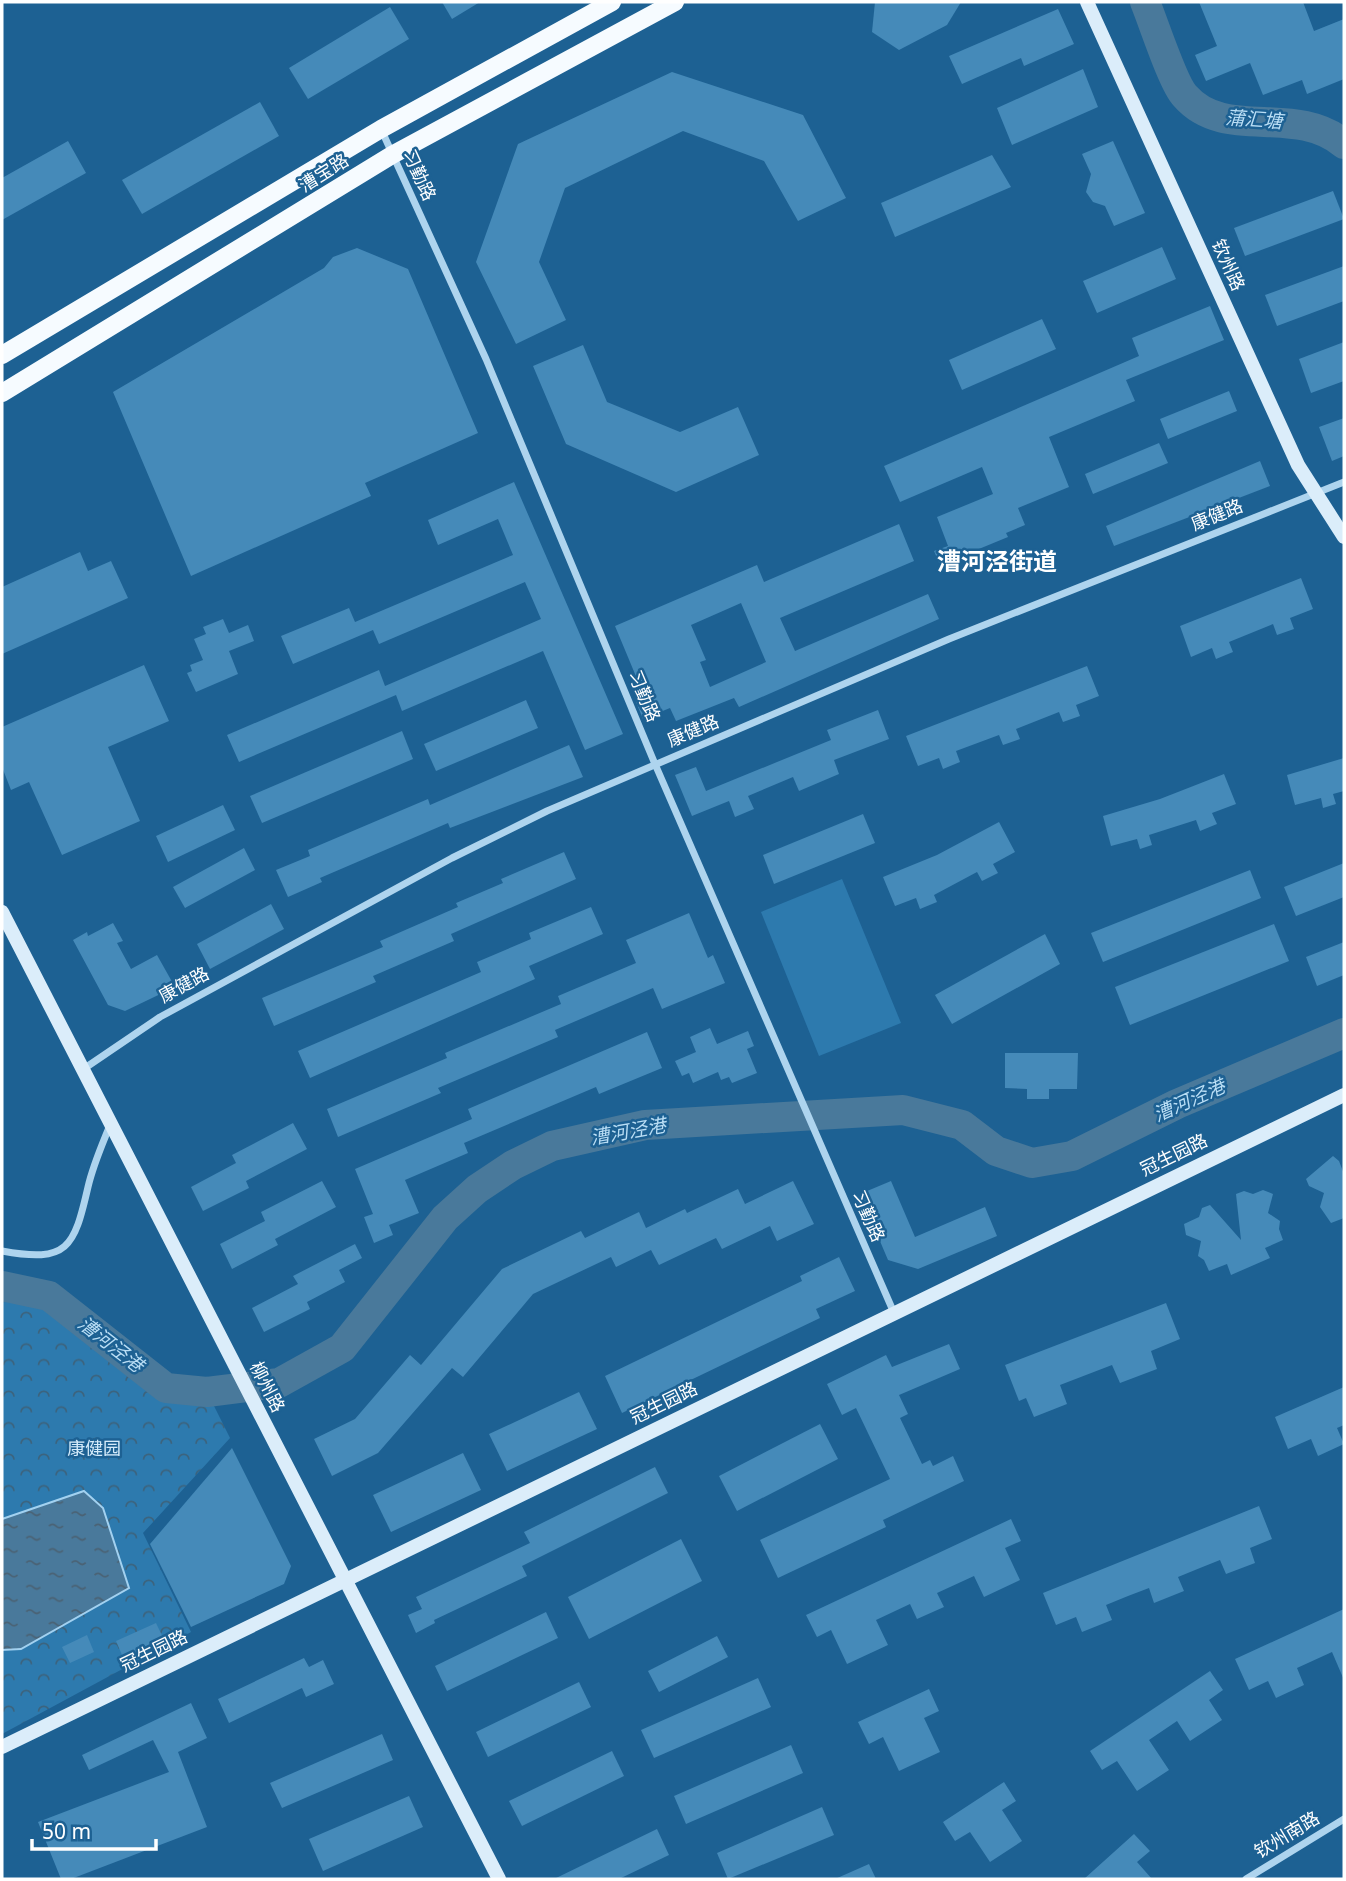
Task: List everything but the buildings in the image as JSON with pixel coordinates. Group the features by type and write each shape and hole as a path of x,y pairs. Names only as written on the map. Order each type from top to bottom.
{"main road":[{"name":"漕宝路","path":"2,355 381,129 612,2"},
{"name":"漕宝路","path":"2,393 392,155 675,2"}],"street":[{"name":"钦州路","path":"1087,2 1298,465 1344,537"},
{"name":"习勤路","path":"381,129 481,348 656,764 894,1313"},
{"name":"康健路","path":"82,1070 160,1017 452,858 547,811 973,629 1344,482"},
{"name":"柳州路","path":"2,912 499,1879"},
{"name":"冠生园路","path":"2,1747 1344,1095"},
{"path":"2,1251 45,1256 67,1244 82,1221 91,1173 111,1125"},
{"name":"钦州南路","path":"1246,1879 1344,1819"}],"green space":[{"path":"842,879 901,1023 819,1056 761,912"},
{"name":"康健园","path":"2,1286 49,1296 166,1388 207,1392 230,1438 143,1533 191,1632 2,1734"}],"water":[{"path":"84,1491 103,1508 129,1588 21,1649 2,1650 2,1519"}],"waterway":[{"name":"蒲汇塘","path":"1145,2 1180,89 1201,110 1240,121 1304,126 1325,132 1344,144"},
{"name":"漕河泾港","path":"2,1286 49,1296 166,1388 207,1392 279,1383 342,1348 445,1218 477,1189 513,1165 552,1146 645,1125 903,1110 962,1125 996,1151 1032,1163 1072,1156 1177,1104 1344,1033"}],"district":[{"name":"漕河泾街道","path":"997,562"}]}
